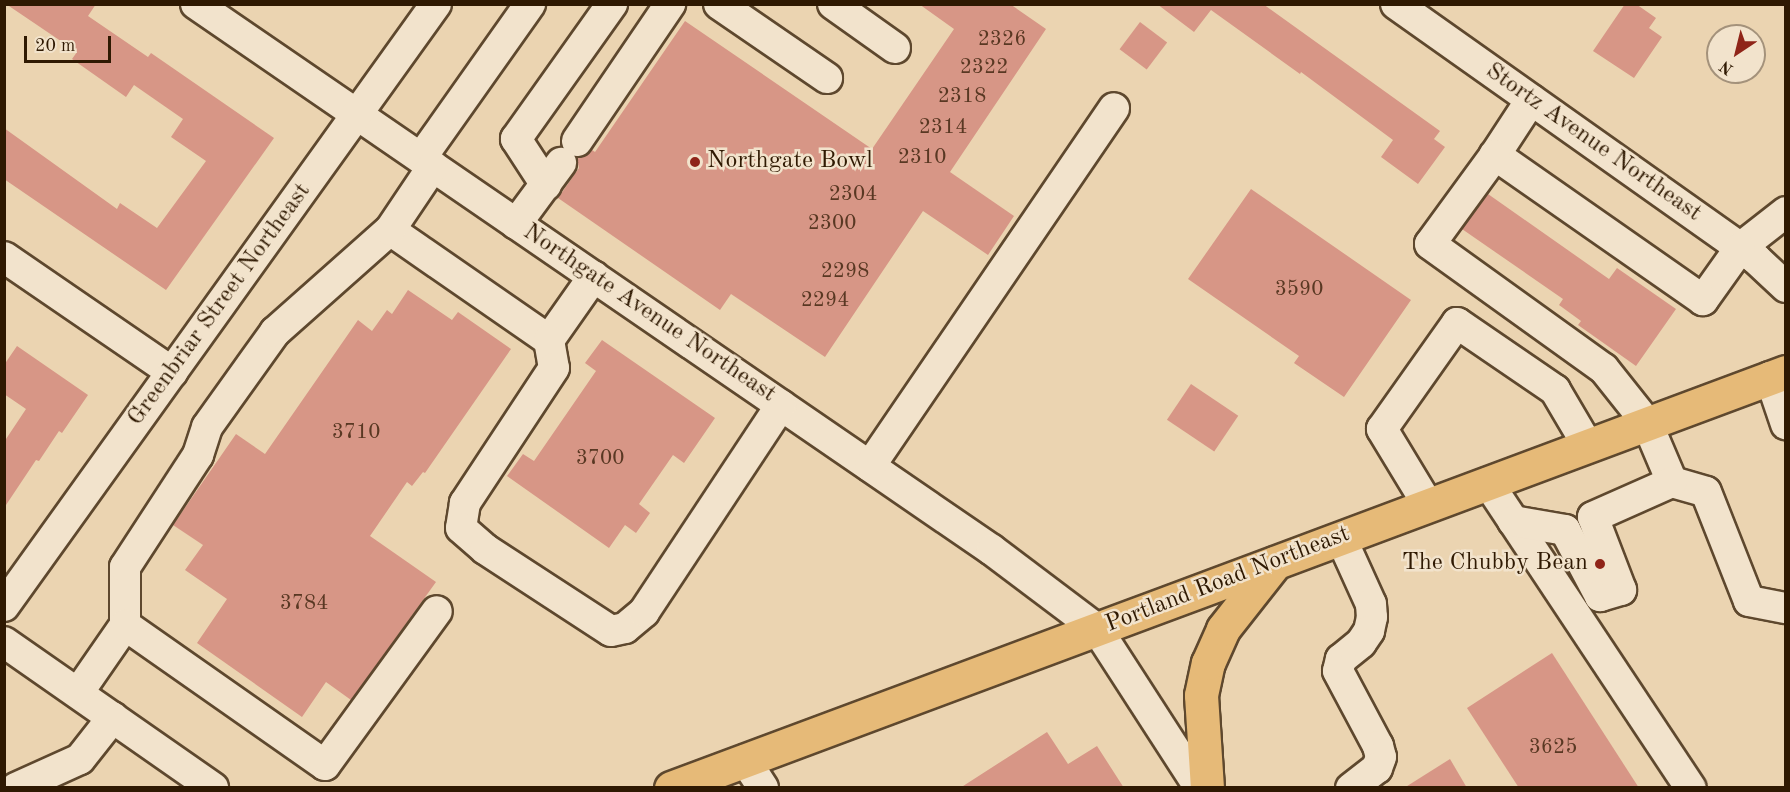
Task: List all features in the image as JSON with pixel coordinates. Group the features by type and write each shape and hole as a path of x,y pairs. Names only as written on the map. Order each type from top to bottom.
{"main road":[{"name":"Portland Road Northeast","path":"670,788 1778,374"},
{"path":"1207,788 1201,695 1208,663 1223,629 1276,562"}],"street":[{"name":"Northgate Avenue Northeast","path":"196,4 992,550 1097,629"},
{"name":"Greenbriar Street Northeast","path":"4,606 436,4"},
{"path":"78,693 125,625 125,567 198,454 207,427 275,332 390,230 427,162 530,4"},
{"path":"562,163 516,139 612,4"},
{"path":"516,224 562,163 670,4"},
{"path":"719,4 827,78"},
{"path":"833,4 895,48"},
{"name":"Stortz Avenue Northeast","path":"1396,4 1756,259 1785,287"},
{"path":"1531,100 1495,155 1430,244 1604,369 1647,423 1672,482"},
{"path":"870,466 1114,108"},
{"path":"1495,155 1703,300 1740,248 1785,213"},
{"path":"390,230 549,340 554,368 465,503 461,528 485,549 611,631 625,628 644,612 781,405"},
{"path":"4,257 172,372"},
{"path":"549,340 594,276"},
{"path":"1428,505 1382,429 1458,323 1556,390 1588,446"},
{"path":"1778,374 1785,424"},
{"path":"1513,521 1565,530 1600,596 1621,590 1593,517 1672,482 1706,492 1749,601 1785,608"},
{"path":"1488,483 1691,788"},
{"path":"1341,538 1371,604 1372,617 1369,631 1361,643 1341,659 1338,671 1378,746 1381,757 1377,768 1351,788"},
{"path":"125,625 325,765 437,611"},
{"path":"1097,629 1200,788"},
{"path":"4,642 213,788"},
{"path":"16,788 80,759 113,717"},
{"path":"745,760 763,788"},
{"path":"4,778 11,788"}],"building":[{"path":"6,4 96,4 88,16 148,57 151,53 274,138 166,290 4,179 4,128 117,209 120,203 157,228 206,161 171,137 183,119 134,85 126,97 72,59 77,52"},
{"path":"919,4 1010,4 1046,29 950,172 1014,216 988,255 923,211 825,357 731,294 720,310 558,198 579,168 577,158 585,156 592,150 595,152 685,21 872,149 954,29"},
{"path":"1157,4 1263,4 1440,131 1434,139 1445,147 1418,184 1381,157 1393,140 1301,72 1300,74 1211,10 1194,32"},
{"path":"1625,4 1636,4 1656,18 1649,28 1662,37 1634,78 1593,51"},
{"path":"1140,22 1167,42 1147,70 1120,49"},
{"path":"1251,189 1411,300 1344,397 1294,363 1299,356 1188,279"},
{"path":"1488,194 1609,279 1617,268 1676,309 1636,366 1578,325 1581,321 1559,305 1563,299 1462,229"},
{"path":"408,290 452,320 458,312 511,349 425,473 423,472 412,486 407,482 370,536 436,582 351,700 326,682 302,717 197,643 227,599 185,570 203,545 173,525 236,434 265,454 358,320 372,331 387,310 392,314"},
{"path":"602,340 715,418 684,463 673,455 639,504 650,513 636,533 625,525 609,548 507,476 523,454 534,461 596,371 585,363"},
{"path":"17,346 88,395 62,433 59,431 39,461 36,460 4,508 4,442 26,409 4,394 4,365"},
{"path":"1191,384 1238,416 1214,452 1167,420"},
{"path":"1552,653 1639,788 1519,788 1467,708"},
{"path":"1047,732 1068,764 1097,746 1124,788 960,788"},
{"path":"1450,759 1467,788 1404,788"}],"place":[{"name":"Northgate Bowl","path":"695,162"},
{"name":"The Chubby Bean","path":"1600,564"}]}
